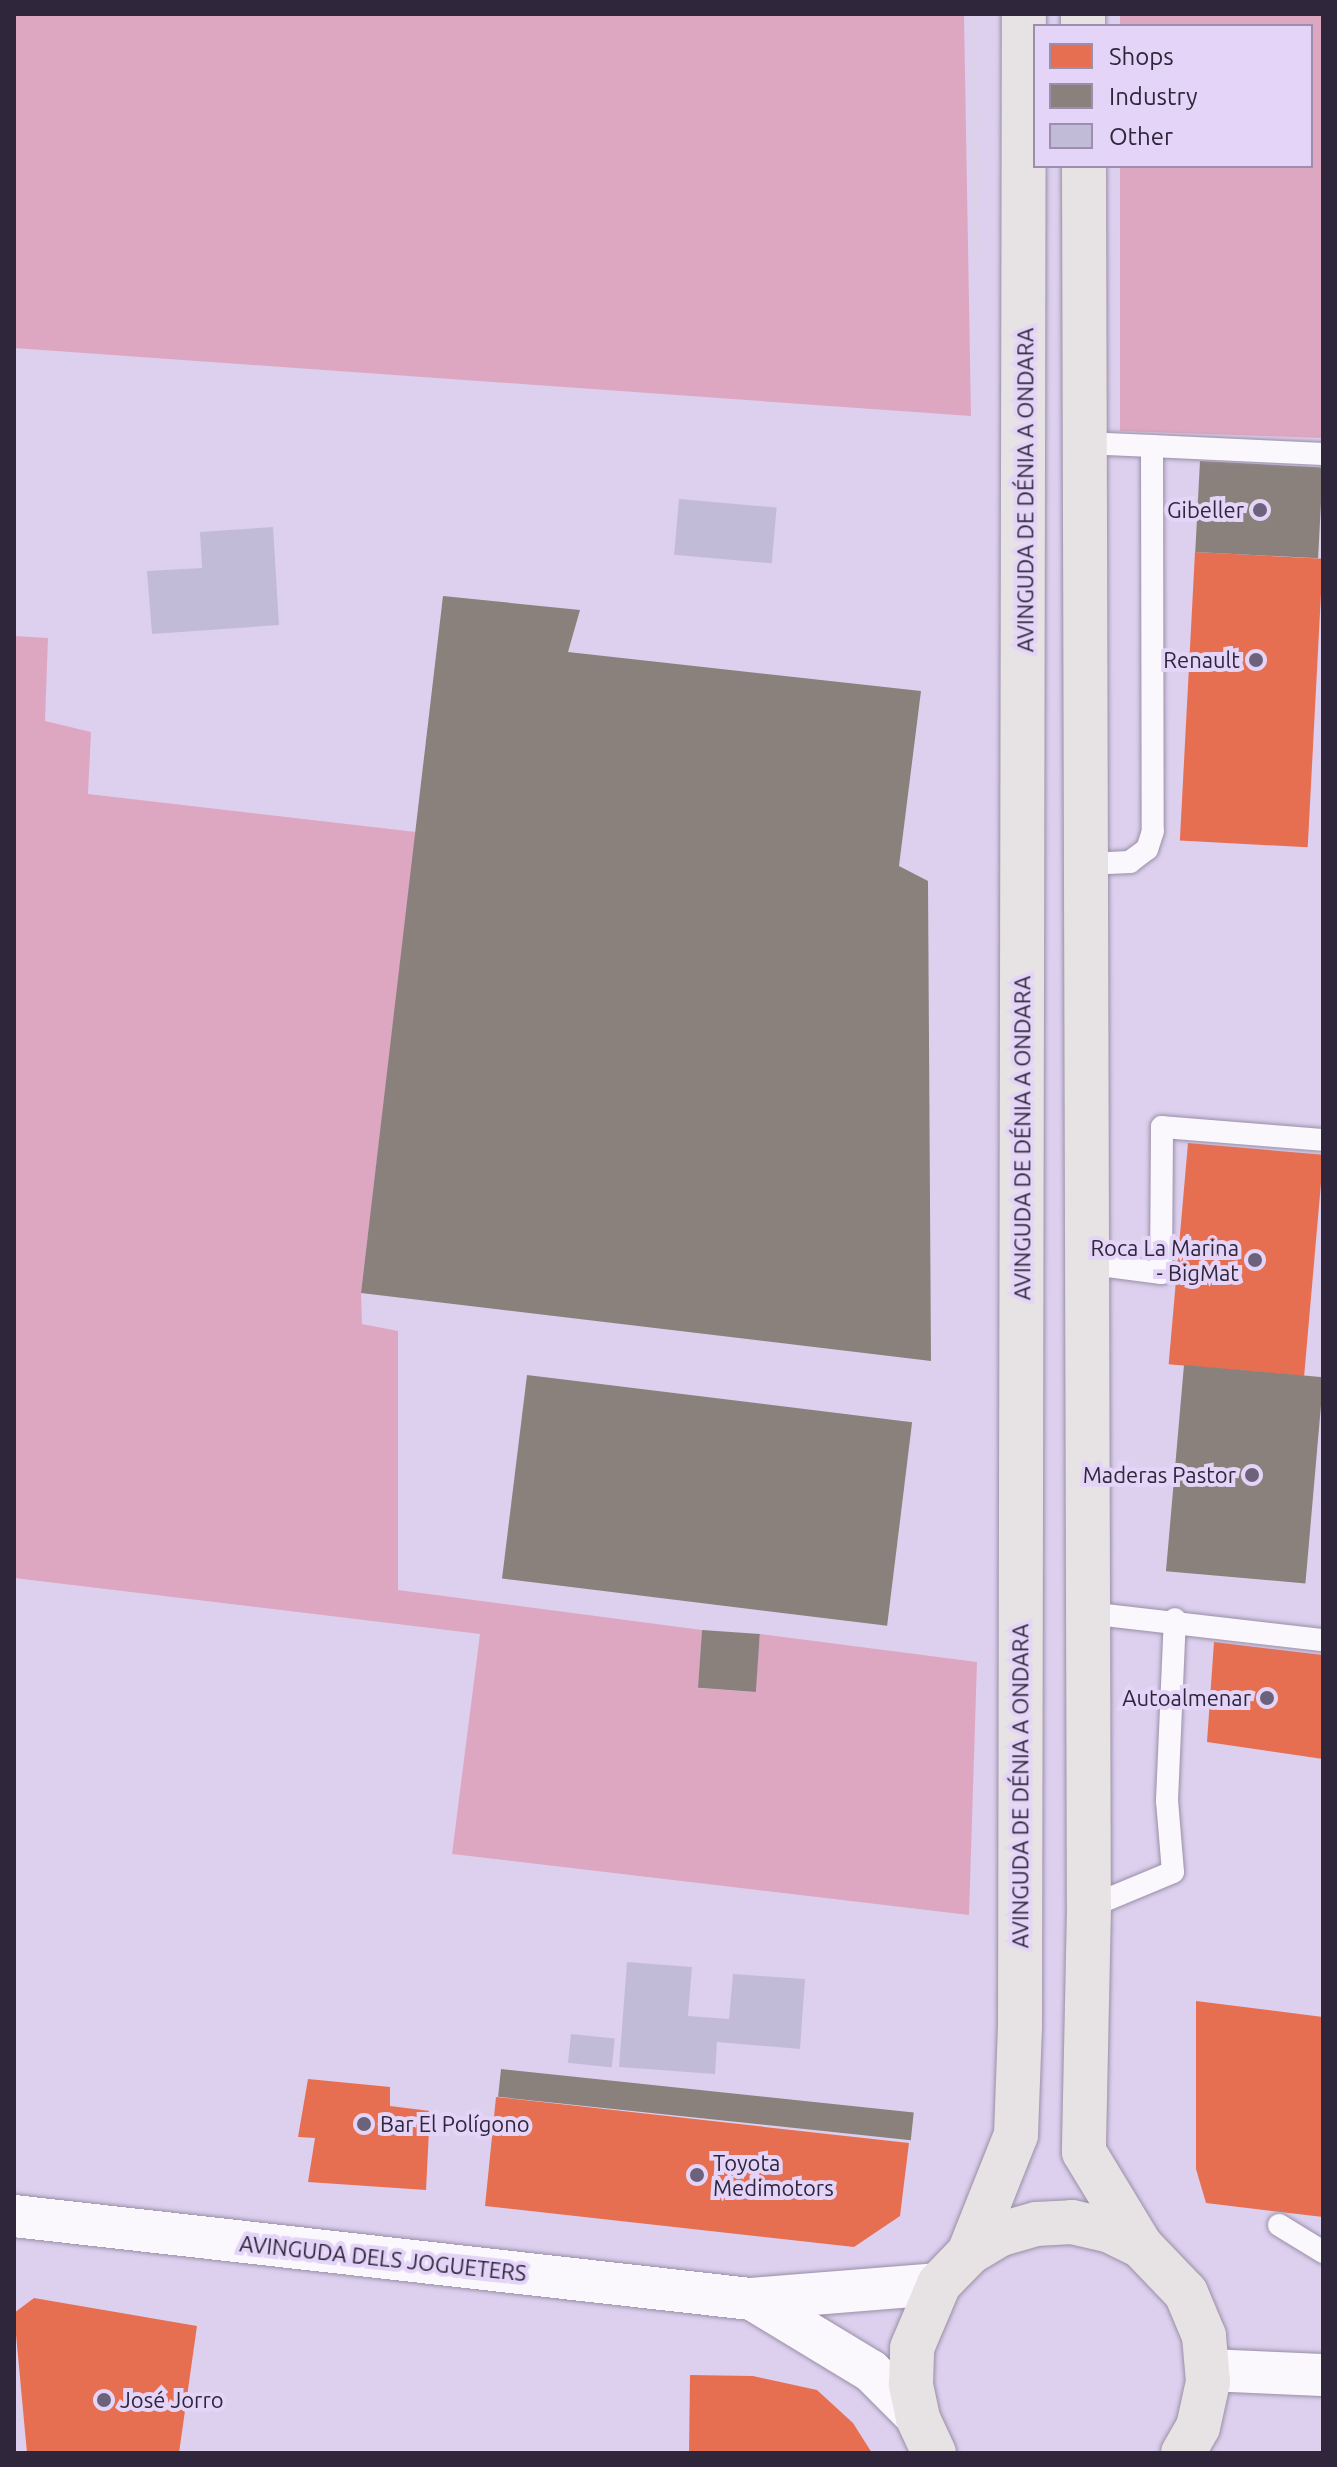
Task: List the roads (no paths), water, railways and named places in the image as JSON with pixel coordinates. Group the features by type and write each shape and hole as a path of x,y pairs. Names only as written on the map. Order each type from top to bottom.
{"main road":[{"name":"AVINGUDA DE DÉNIA A ONDARA","path":"969,2253 1016,2135 1020,2027 1024,14"},
{"path":"1084,168 1089,1907 1084,2152 1141,2246 1186,2293 1204,2336 1207,2370 1198,2427 1183,2453"},
{"path":"926,2435 911,2384 912,2348 939,2284 969,2253 1012,2231 1072,2222 1108,2230 1141,2246"}],"street":[{"name":"AVINGUDA DELS JOGUETERS","path":"14,2216 751,2299 939,2284"},
{"name":"AVINGUDA DELS JOGUETERS","path":"751,2299 871,2371 926,2435"},
{"path":"1207,2370 1323,2375"}],"lane":[{"path":"1084,443 1323,454"},
{"path":"1086,864 1130,862 1147,849 1153,831 1152,446"},
{"path":"1085,1263 1161,1273 1162,1127 1323,1140"},
{"path":"1088,1613 1175,1619 1323,1640"},
{"path":"1089,1907 1173,1872 1167,1800 1175,1619"},
{"path":"1279,2225 1323,2252"}],"place":[{"name":"Gibeller","path":"1260,510"},
{"name":"Renault","path":"1256,660"},
{"name":"Roca La Marina - BigMat","path":"1255,1260"},
{"name":"Maderas Pastor","path":"1252,1475"},
{"name":"Autoalmenar","path":"1267,1698"},
{"name":"Bar El Polígono","path":"364,2124"},
{"name":"Toyota Medimotors","path":"697,2175"},
{"name":"José Jorro","path":"104,2400"}]}
